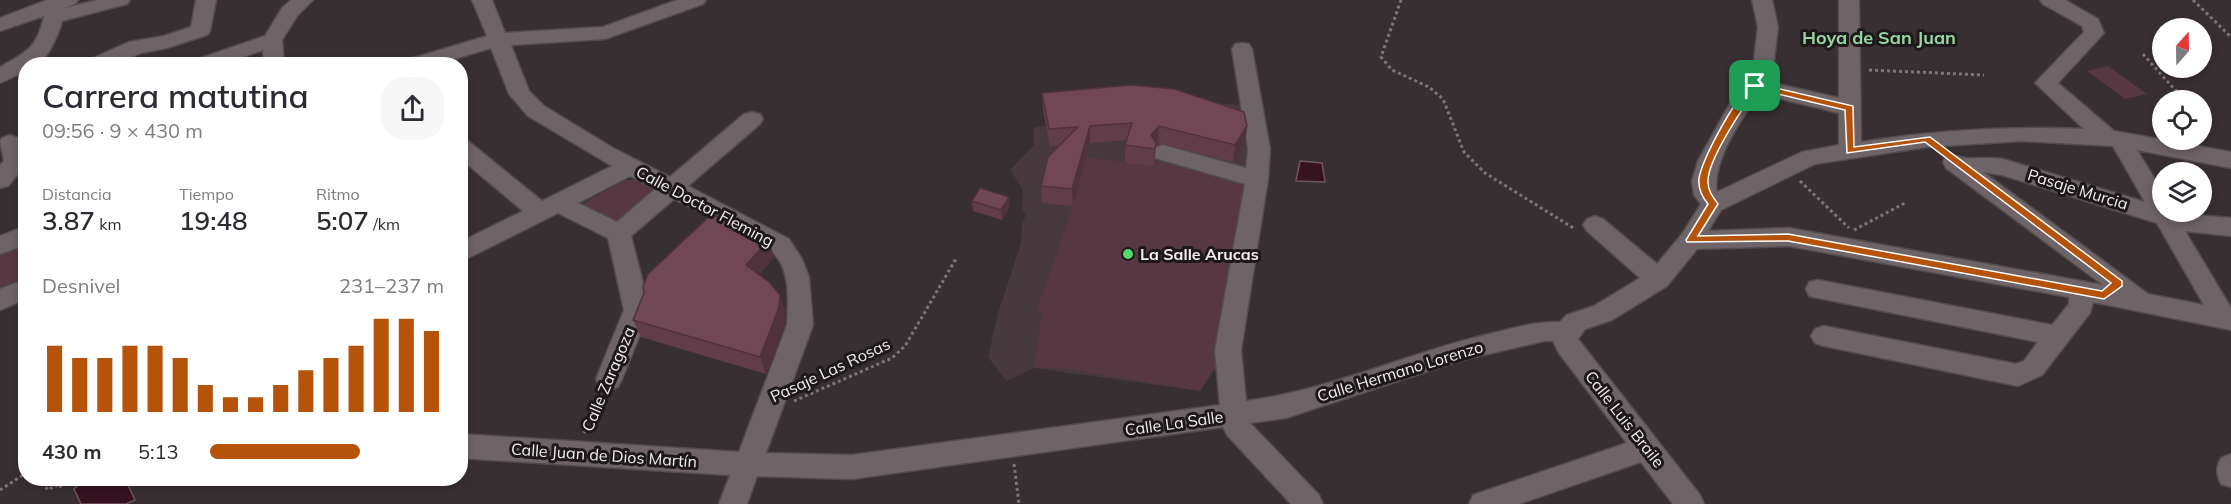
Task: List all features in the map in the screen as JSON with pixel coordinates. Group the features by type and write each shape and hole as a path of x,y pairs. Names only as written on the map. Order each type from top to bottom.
{"street":[{"path":"0,25 59,6 120,0"},
{"path":"115,57 136,48 166,42 200,31 206,0"},
{"path":"273,57 272,40 289,12 303,0"},
{"name":"Calle Doctor Fleming","path":"482,0 520,94 536,111 631,166 761,234 784,249 799,282 800,325 733,504"},
{"path":"440,57 497,40 605,33 696,0"},
{"path":"1713,204 1706,195 1703,181 1709,161 1741,103 1762,77 1768,27 1762,0"},
{"path":"1849,0 1850,151"},
{"path":"2050,0 2091,23 2094,33 2046,83 2114,139 2152,197"},
{"path":"34,57 50,33 59,6"},
{"path":"225,57 272,40"},
{"name":"Calle La Salle","path":"747,464 852,467 1234,415 1228,350 1257,179 1259,149 1242,49"},
{"path":"0,65 18,64"},
{"path":"0,76 18,68"},
{"path":"1755,86 1850,108"},
{"path":"468,152 550,208 619,233 752,119"},
{"path":"1566,332 1576,322 1604,313 1658,279 1690,240 1713,204 1810,157 1927,139 2021,134 2114,139 2231,160"},
{"path":"1927,139 2101,289"},
{"path":"0,180 16,162 12,142"},
{"path":"1163,153 1257,179"},
{"name":"Pasaje Murcia","path":"1960,166 1984,164 2002,167 2152,213"},
{"path":"468,249 631,166"},
{"path":"2168,222 2227,319"},
{"name":"Pasaje Murcia","path":"2181,222 2231,227"},
{"path":"1594,225 1658,279"},
{"name":"Calle Zaragoza","path":"609,379 637,310 619,233"},
{"path":"1690,240 1788,237 2101,289 2142,302 2227,319"},
{"path":"0,245 18,238"},
{"path":"1818,289 2058,336"},
{"path":"1824,336 2018,375 2034,368 2081,306 2101,289"},
{"path":"0,300 18,292"},
{"name":"Calle Hermano Lorenzo","path":"1234,415 1286,407 1462,350 1525,334 1544,331 1566,332"},
{"name":"Calle Luis Braile","path":"1566,332 1565,339 1568,346 1690,504"},
{"path":"1234,415 1237,427 1309,504"},
{"name":"Calle Juan de Dios Martín","path":"468,446 747,464"},
{"path":"1483,504 1647,448"},
{"path":"2231,466 2231,475"}],"path":[{"path":"1401,0 1381,57 1392,70 1429,87 1443,99 1464,152 1485,173 1584,235 1616,244"},
{"path":"2193,0 2231,37"},
{"path":"2143,54 2175,90"},
{"path":"1850,69 1984,75"},
{"path":"1786,169 1852,231 1905,203"},
{"name":"Pasaje Las Rosas","path":"768,413 892,358 905,346 957,257"},
{"name":"Calle Zaragoza","path":"575,453 609,379"},
{"path":"1011,445 1019,504"},
{"path":"0,490 18,478"}],"shaded area":[{"path":"2108,66 2147,94 2125,99 2087,71"},
{"name":"La Salle Arucas","path":"1114,99 1247,105 1251,181 1200,391 1034,368 1006,381 988,357 998,313 1021,243 1022,223 1026,215 1022,210 1023,190 1010,170 1034,145 1034,127 1046,126 1045,107"},
{"name":"La Salle Arucas","path":"1085,157 1153,166 1155,161 1249,185 1220,361 1200,391 1062,368 1034,368 1042,313 1037,310 1073,206"},
{"path":"1300,161 1322,163 1325,182 1296,181"},
{"path":"625,180 637,180 657,189 625,221 610,224 580,205"},
{"path":"18,245 18,284 0,293 0,252"},
{"path":"78,486 128,486 135,500 126,504 81,504 74,489"}],"building":[{"path":"1131,85 1174,89 1244,112 1247,126 1235,145 1159,126 1151,135 1156,143 1155,149 1125,145 1132,123 1090,126 1072,189 1041,186 1048,157 1078,127 1049,129 1042,93"},
{"path":"980,188 1009,197 1001,210 972,201"},
{"path":"712,214 769,240 746,265 769,282 780,295 779,307 760,357 633,320 644,293 643,286 648,274"}],"place":[{"name":"La Salle Arucas","path":"1128,254"}],"district":[{"name":"Hoya de San Juan","path":"1879,38"}],"route":[{"path":"1755,86 1850,108 1850,151 1927,139 2118,283 2116,287 2104,295 1864,249 1788,237 1690,240 1713,204 1706,195 1703,181 1709,161 1741,103 1755,86"}]}
